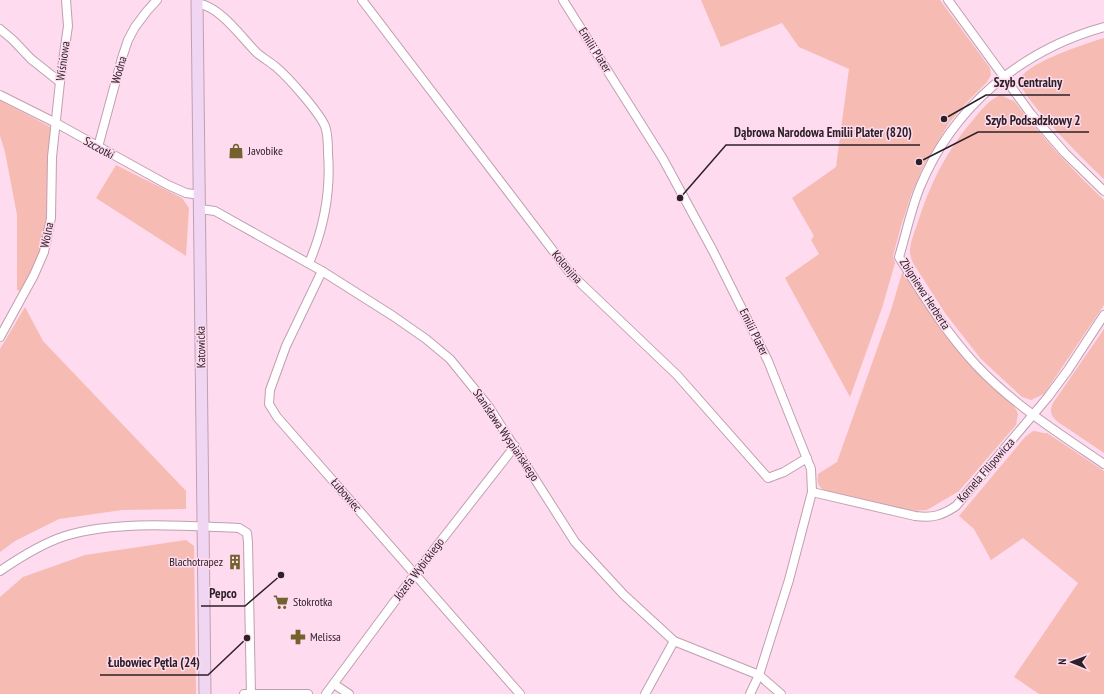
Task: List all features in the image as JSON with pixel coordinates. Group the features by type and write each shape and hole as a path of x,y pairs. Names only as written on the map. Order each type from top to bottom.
{"street":[{"name":"Wiśniowa","path":"56,123 68,26 66,0"},
{"name":"Wodna","path":"98,147 128,40 135,27 157,0"},
{"name":"Kolonijna","path":"362,0 570,273 677,375 768,478 784,472 807,458"},
{"name":"Emilii Plater","path":"564,0 663,159 713,251 768,361 811,469 812,492 789,580 759,675 750,694"},
{"path":"948,0 1003,77 1048,134 1104,191"},
{"path":"197,1 205,4 222,17 258,54 278,68 304,97 326,127 329,169 328,193 320,233 309,263"},
{"name":"Katowicka","path":"197,1 205,694"},
{"name":"Zbigniewa Herberta","path":"1104,27 1075,36 1045,49 1025,61 1003,77 970,108 950,132 935,157 917,194 899,257 941,322 961,347 996,384 1033,415 1104,464"},
{"path":"0,29 31,59 60,82"},
{"name":"Szczotki","path":"0,95 56,123 174,188 186,193 200,195"},
{"name":"Wolna","path":"0,337 34,275 44,252 51,218 52,157 56,123"},
{"name":"Stanisława Wyspiańskiego","path":"200,209 215,211 309,263 393,316 426,339 450,359 489,406 575,542 624,595 674,641 759,675 781,694"},
{"name":"Łubowiec","path":"322,271 286,346 270,390 269,404 277,417 520,694"},
{"name":"Kornela Filipowicza","path":"812,492 928,518 939,516 956,506 1033,415 1068,370 1104,315"},
{"name":"Józefa Wybickiego","path":"326,694 415,574 515,446"},
{"path":"0,571 31,551 64,536 96,529 127,526 239,528 247,533 251,694"},
{"path":"645,694 674,641"},
{"path":"334,684 349,694"},
{"path":"244,694 308,694"}],"shaded area":[{"path":"701,0 940,0 990,68 991,75 987,82 949,123 923,167 911,195 893,256 895,263 882,308 850,397 785,278 819,254 811,240 814,236 792,198 836,167 849,69 799,47 782,23 721,47"},
{"path":"1104,38 1104,179 1041,114 1022,87 1020,80 1024,74 1033,67 1058,54"},
{"path":"1000,95 1014,101 1057,152 1104,200 1104,305 1044,394 1031,400 1022,397 981,359 945,313 915,266 910,254 912,238 927,196 939,170 963,132 988,103"},
{"path":"0,100 52,128 48,217 41,253 23,292 17,290 17,215 5,152 0,136"},
{"path":"116,165 182,198 189,208 186,256 96,198"},
{"path":"902,273 904,273 934,318 966,360 991,386 1014,406 1018,414 1016,425 959,491 927,510 913,511 894,508 825,491 819,486 818,482 818,474 837,462 891,310"},
{"path":"25,307 43,341 186,491 186,509 122,510 59,519 15,541 0,552 0,349"},
{"path":"1104,329 1104,453 1058,422 1052,415 1051,408"},
{"path":"1033,431 1047,433 1104,471 1104,694 1039,694 1014,677 1078,583 1023,538 991,560 974,529 959,516 1025,437"},
{"path":"186,540 194,546 196,694 0,694 0,597 23,577 85,555"}],"place":[{"name":"Szyb Centralny","path":"944,119"},
{"name":"Javobike","path":"236,151"},
{"name":"Szyb Podsadzkowy 2","path":"919,162"},
{"name":"Dąbrowa Narodowa Emilii Plater (820)","path":"680,198"},
{"name":"Blachotrapez","path":"235,562"},
{"name":"Pepco","path":"281,575"},
{"name":"Stokrotka","path":"281,602"},
{"name":"Melissa","path":"298,637"},
{"name":"Łubowiec Pętla (24)","path":"247,638"}]}
